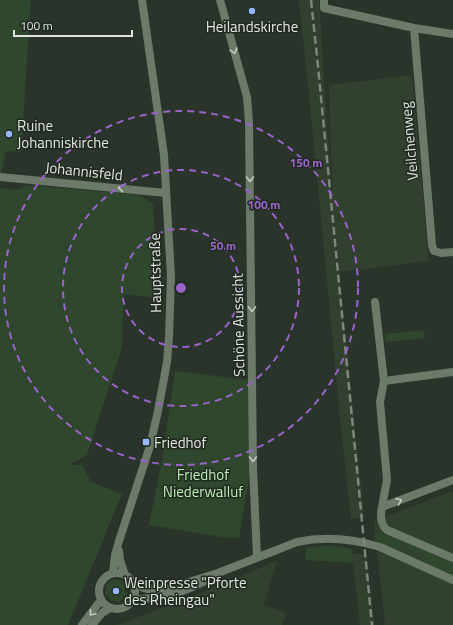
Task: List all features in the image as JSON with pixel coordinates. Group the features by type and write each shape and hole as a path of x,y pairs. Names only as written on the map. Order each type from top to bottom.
{"street":[{"name":"Hauptstraße","path":"113,573 115,554 150,446 167,362 169,337 171,276 164,155 142,0"},
{"name":"Schöne Aussicht","path":"220,0 247,97 249,145 253,467 257,557"},
{"path":"324,4 414,28 453,34"},
{"name":"Veilchenweg","path":"414,28 432,245 434,252 453,252"},
{"name":"Johannisfeld","path":"0,177 166,193"},
{"path":"375,302 384,381 380,402 387,480 380,517 384,527 387,530 453,558"},
{"path":"384,381 453,372"},
{"path":"382,507 453,480"},
{"path":"135,585 147,589 162,589 218,573 297,542 319,539 338,539 380,547 453,580"},
{"name":"Hauptstraße","path":"119,541 120,560 126,575"},
{"path":"133,601 135,596 135,585 126,575 121,573 113,573 105,577 100,584 99,592 101,600 110,608 118,610 123,609 133,601 142,598 160,597 182,592 218,573"},
{"path":"82,625 101,600"},
{"path":"92,625 102,613 110,608"}],"shaded area":[{"path":"299,0 319,0 333,213 329,85 412,75 429,261 340,272 334,223 364,517 351,519 340,418"},
{"path":"453,491 453,625 385,625 374,521"},
{"path":"366,553 375,625 360,625 353,554"},
{"path":"277,561 264,605 286,613 282,625 117,625 175,603"}],"green space":[{"path":"0,0 31,0 21,152 6,151 1,174 0,174"},
{"path":"28,185 139,195 153,204 158,298 124,294 122,347 87,455 69,465 82,465 91,482 122,494 68,625 0,625 0,188 17,190"},
{"path":"424,330 425,338 386,342 385,334"},
{"name":"Friedhof Niederwalluf","path":"175,371 250,380 251,467 239,538 221,537 149,525 162,460"},
{"path":"379,532 400,541 401,543 398,551 375,541 375,535"},
{"path":"407,543 453,563 453,575 421,561 422,559 420,555 404,548"},
{"path":"334,546 352,549 353,563 305,560 306,548"},
{"path":"114,579 123,581 128,588 125,588 125,592 128,593 126,597 119,602 110,600 105,593 107,584"}],"railway":[{"path":"311,0 372,625"}],"place":[{"name":"Heilandskirche","path":"252,11"},
{"name":"Ruine Johanniskirche","path":"9,134"},
{"name":"Friedhof","path":"146,442"},
{"name":"Weinpresse \"Pforte des Rheingau\"","path":"116,591"}]}
